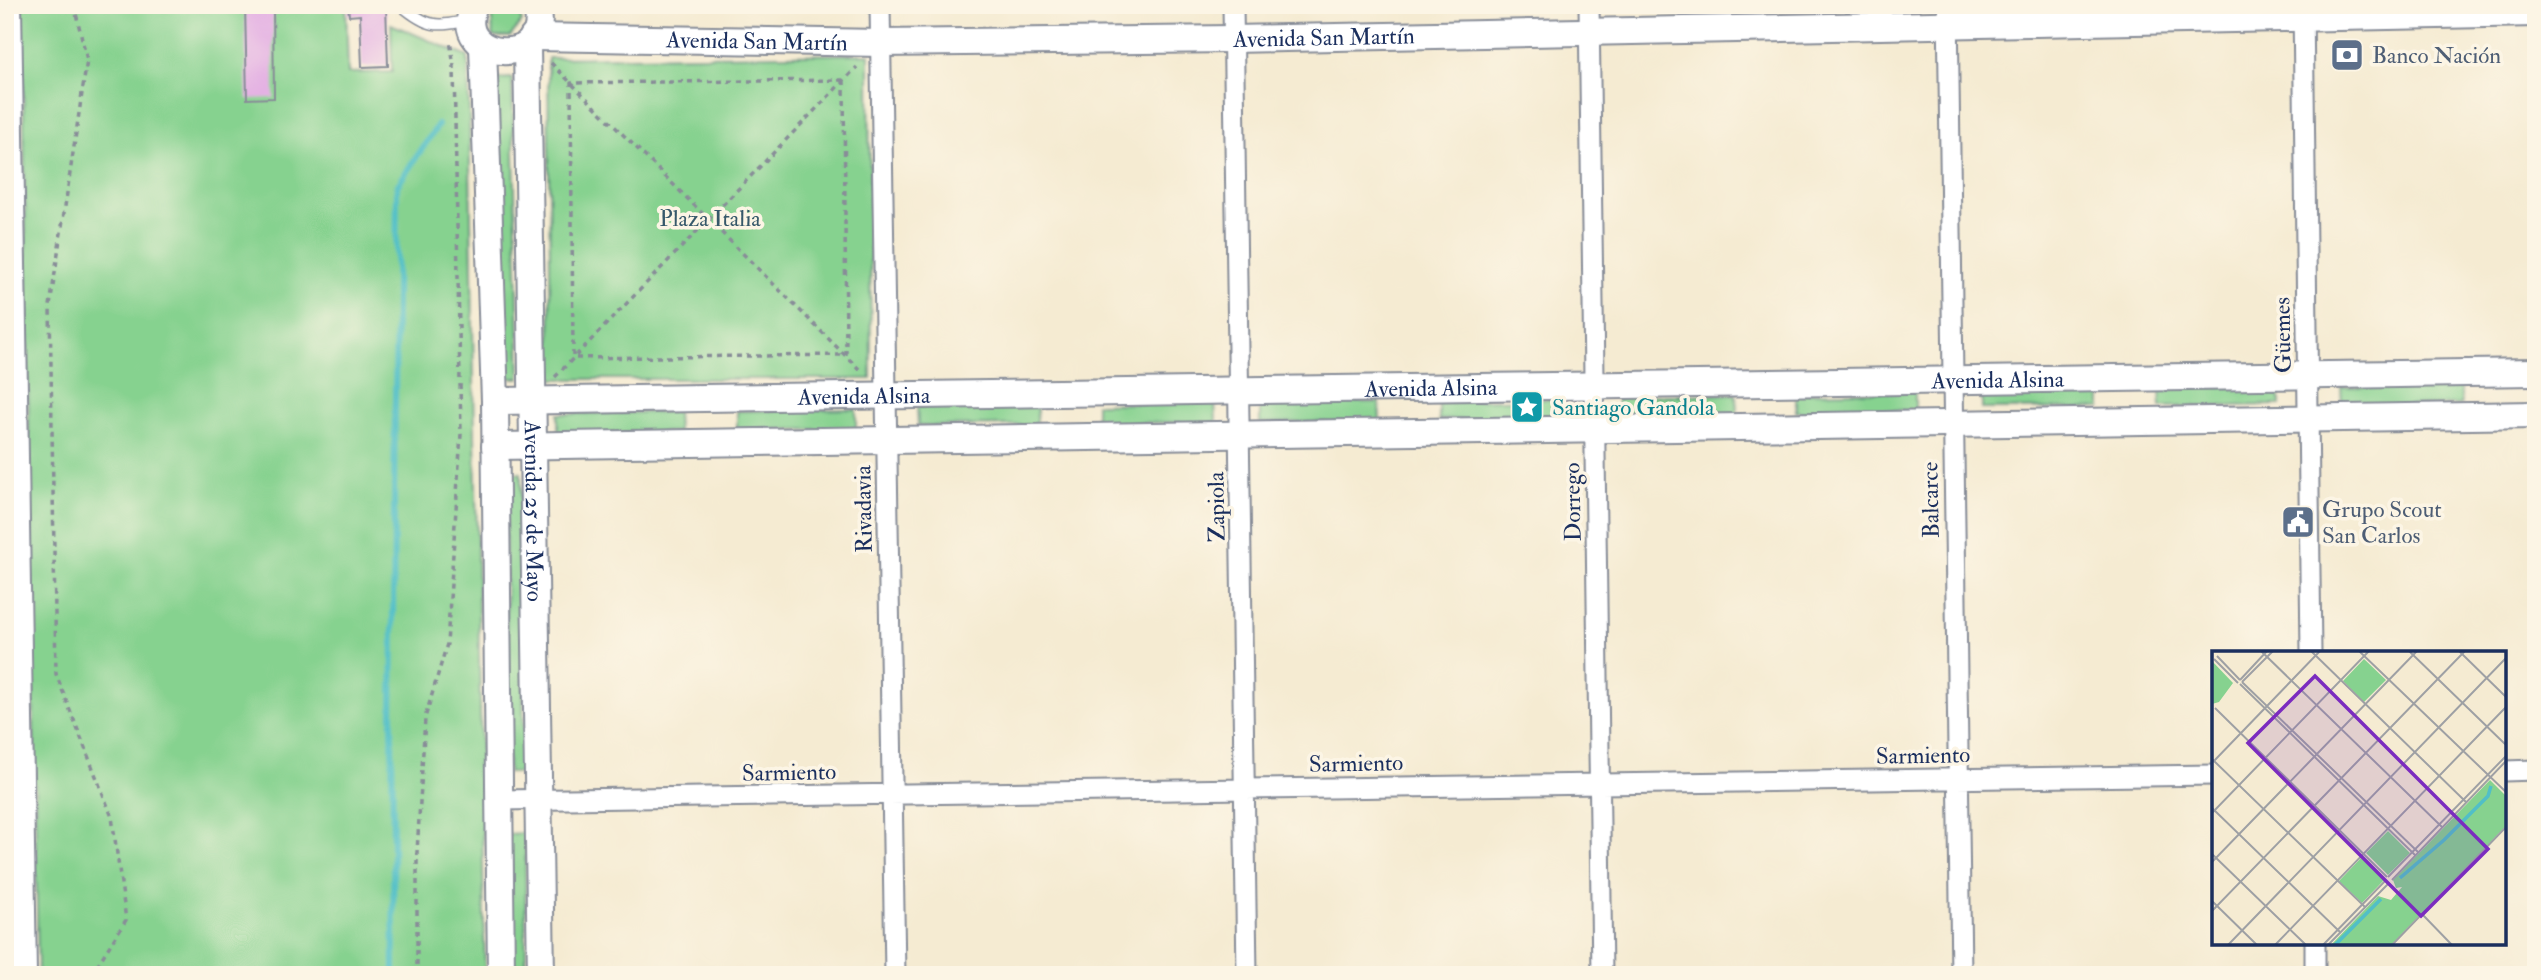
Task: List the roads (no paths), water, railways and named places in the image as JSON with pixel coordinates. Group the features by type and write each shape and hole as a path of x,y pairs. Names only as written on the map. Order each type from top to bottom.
{"street":[{"name":"Avenida 25 de Mayo","path":"536,5 539,20 530,41 532,400 541,975"},
{"name":"Rivadavia","path":"880,5 895,975"},
{"name":"Zapiola","path":"1233,5 1247,975"},
{"name":"Avenida San Martín","path":"483,46 498,52 513,52 530,41 881,43 1233,39 1589,17 2303,10 2536,13"},
{"name":"Güemes","path":"2303,10 2311,651"},
{"name":"Balcarce","path":"1948,14 1961,975"},
{"path":"7,16 23,975"},
{"path":"464,17 483,46"},
{"name":"Dorrego","path":"1589,17 1602,975"},
{"name":"Avenida 25 de Mayo","path":"483,46 495,401 501,975"},
{"name":"Avenida Alsina","path":"495,401 2536,372"},
{"name":"Avenida Alsina","path":"495,446 2536,415"},
{"path":"2506,771 2536,771"},
{"name":"Sarmiento","path":"500,800 2212,775"},
{"path":"2315,945 2315,975"}],"lane":[{"path":"401,5 421,22 437,27 464,17"}],"waterway":[{"path":"394,975 392,724 397,186 438,125"}],"place":[{"name":"Banco Nación","path":"2347,55"},
{"name":"Santiago Gandola","path":"1527,407"},
{"name":"Grupo Scout San Carlos","path":"2298,522"}],"park label":[{"name":"Plaza Italia","path":"710,218"}]}
